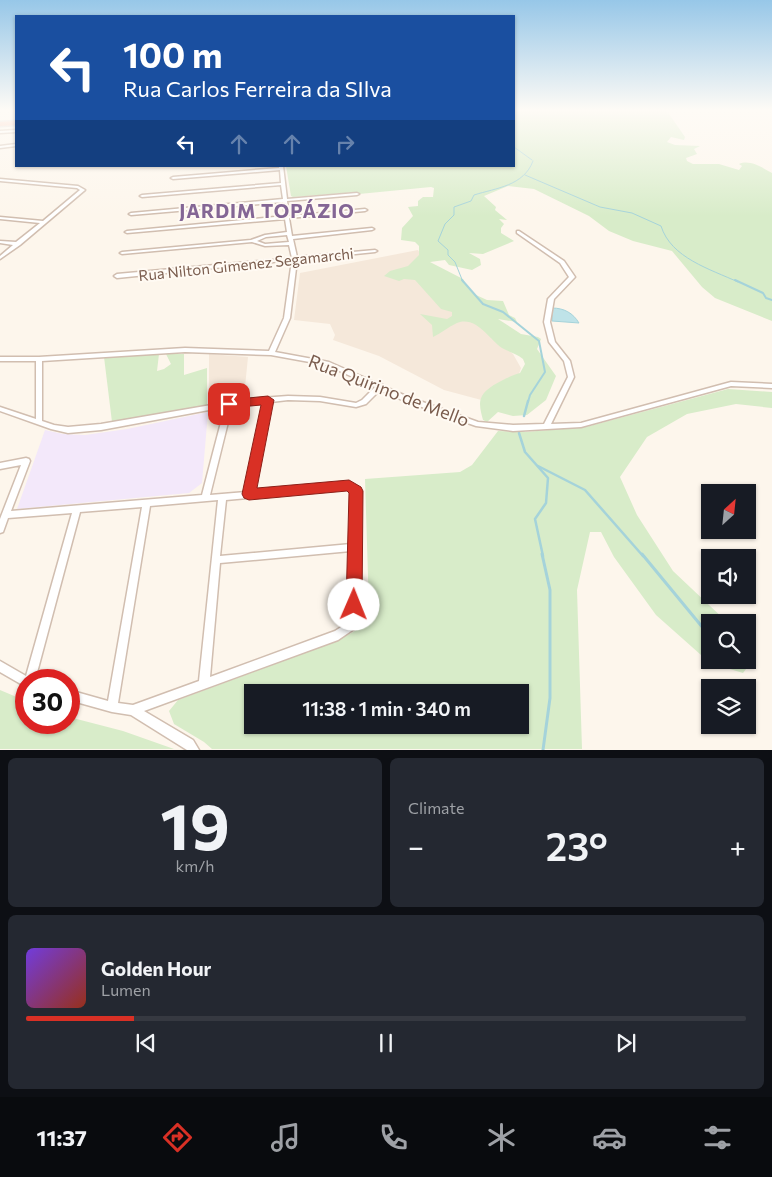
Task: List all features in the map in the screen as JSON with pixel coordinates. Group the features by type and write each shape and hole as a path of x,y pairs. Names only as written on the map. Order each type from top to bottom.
{"street":[{"path":"173,178 281,168 287,217 295,259 287,318 271,353"},
{"path":"0,180 78,187 83,190 0,258"},
{"path":"142,196 282,184"},
{"path":"131,214 357,194"},
{"path":"127,232 365,210"},
{"path":"0,218 44,222"},
{"path":"252,241 265,244 291,238 372,229"},
{"path":"519,232 562,262 572,277 551,299 548,310 552,342 567,361 571,376 546,427"},
{"path":"122,253 252,241 264,236 291,238"},
{"path":"0,242 18,244"},
{"name":"Rua Nilton Gimenez Segamarchi","path":"116,276 375,251"},
{"name":"Rua Quirino de Mello","path":"0,359 39,359 185,350 271,353 326,362 404,398 478,424 512,428 581,425 731,384 772,386"},
{"path":"39,359 39,422"},
{"path":"0,409 53,428 68,430 101,427 229,404 268,400 320,398 356,405 364,402 380,386"},
{"path":"249,494 268,400"},
{"path":"205,498 229,404"},
{"path":"0,466 26,461 0,530"},
{"path":"6,515 349,486 356,491 354,624 338,635 133,710"},
{"path":"204,684 222,496"},
{"path":"112,707 147,503"},
{"path":"33,669 77,509"},
{"path":"216,560 355,547"},
{"path":"0,666 15,675"},
{"path":"80,698 112,707 133,710 189,744 194,750"}],"shaded area":[{"path":"418,250 451,302 513,354 521,368 517,380 500,405 444,390 379,356 333,340 335,335 330,324 294,320 300,273"},
{"path":"209,354 248,357 244,397 209,403"},
{"path":"208,412 202,483 189,493 17,509 45,430 63,434 85,435 127,429"}],"green space":[{"path":"515,146 700,146 694,149 697,154 686,158 687,161 693,164 719,164 739,170 742,166 739,164 748,163 772,173 772,321 715,298 702,287 672,251 633,241 609,231 589,216 534,189 508,186 484,196 496,207 495,210 507,220 499,219 504,224 501,228 501,233 514,241 483,254 469,253 480,259 481,265 472,270 449,265 445,260 430,262 463,279 468,288 476,295 487,300 503,301 509,315 515,318 517,322 498,319 521,334 541,339 537,349 556,376 546,400 527,415 513,416 498,412 487,422 483,420 481,411 482,396 494,385 520,373 525,364 523,359 502,348 478,326 472,323 457,323 433,337 432,325 420,314 447,319 452,316 452,312 441,309 415,280 404,279 399,281 384,276 390,271 408,266 419,255 419,246 415,242 401,240 402,228 413,216 408,207 418,206 418,201 423,197 433,197 434,188 359,194 358,192 291,196 286,167 515,167"},
{"path":"159,354 157,371 171,364 166,354 184,354 184,375 207,368 207,405 112,422 104,357"},
{"path":"728,389 772,392 772,408 736,404 687,414 647,437 620,477 637,515 673,571 701,597 701,604 708,604 719,614 701,614 701,655 656,615 614,557 601,532 590,532 577,590 582,749 212,749 174,724 169,711 178,700 337,641 360,628 369,608 365,479 460,472 472,465 498,431 525,432 586,427"},
{"path":"730,669 746,669 743,673"},
{"path":"0,690 15,696 15,734 80,734 80,720 123,731 174,749 0,749"}],"water":[{"path":"552,308 568,312 579,323 552,321"}],"waterway":[{"path":"515,148 532,160"},
{"path":"462,280 455,262 448,255 448,250 438,241 445,224 454,215 454,207 471,201 474,195 500,188 516,181 529,169 533,161"},
{"path":"525,175 600,207 632,213 661,226 666,237 682,254 704,267 738,282"},
{"path":"462,280 483,304 503,312 539,341 545,372 530,395 528,402"},
{"path":"735,280 763,293 766,298 772,300"},
{"path":"524,416 528,401"},
{"path":"519,433 525,452 548,478 546,503 535,519 543,556"},
{"path":"538,466 585,490 643,556"},
{"path":"542,554 550,590 550,698 543,750"},
{"path":"642,554 701,626"}],"district":[{"name":"JARDIM TOPÁZIO","path":"267,210"}],"route":[{"path":"229,404 268,400 249,494 349,486 356,491 357,520 354,605"}]}
